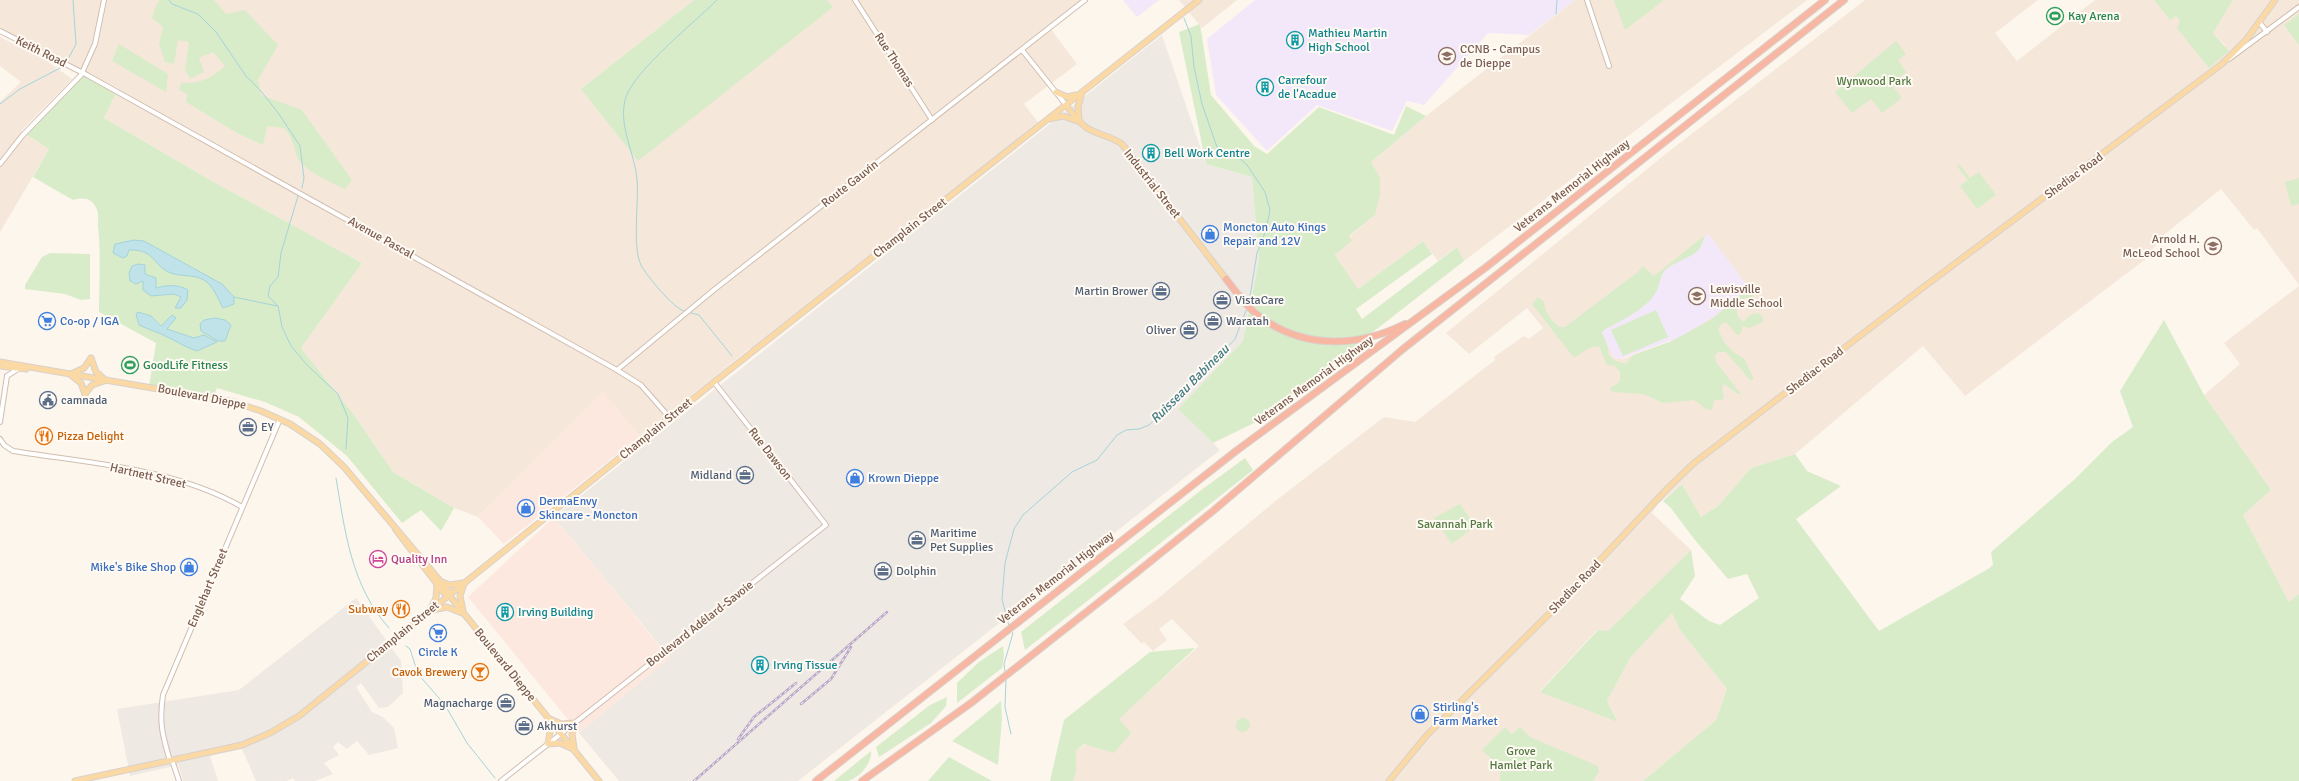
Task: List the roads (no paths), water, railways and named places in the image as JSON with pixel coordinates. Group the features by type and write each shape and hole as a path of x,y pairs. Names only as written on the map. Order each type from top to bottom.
{"highway":[{"name":"Veterans Memorial Highway","path":"816,781 1236,451 1485,268 1825,0"},
{"name":"Veterans Memorial Highway","path":"862,781 971,704 1130,578 1213,511 1403,349 1844,0"},
{"path":"1226,279 1248,307 1263,319 1282,330 1307,339 1334,343 1376,337 1422,315"},
{"path":"810,781 867,741"},
{"path":"865,781 879,770"}],"main road":[{"name":"Champlain Street","path":"75,781 242,745 276,730 309,708 714,382 1199,0"},
{"name":"Shediac Road","path":"1389,781 1427,735 1553,610 1667,489 1694,463 1931,282 2222,64 2260,23 2275,0"},
{"path":"1056,92 1070,97 1083,91"},
{"path":"1046,120 1063,116 1080,122 1078,107 1083,91"},
{"name":"Industrial Street","path":"1066,104 1080,122 1087,128 1110,137 1122,144 1226,279"},
{"path":"91,358 96,372 107,380 92,385 85,394 81,383 70,374 83,369 91,358"},
{"path":"0,362 18,367"},
{"path":"0,366 18,367"},
{"name":"Boulevard Dieppe","path":"18,367 70,374 234,402 280,419 320,444 344,467 395,528 400,537 449,595 598,781"},
{"path":"429,611 436,598 439,583 450,585 464,583 460,596 464,614"},
{"path":"429,611 447,607 464,614"},
{"path":"548,718 560,724 575,723 572,734 575,751"},
{"path":"548,718 550,732 548,744 561,744 575,751"}],"street":[{"path":"0,164 22,136 82,72 95,44 104,0"},
{"name":"Rue Thomas","path":"855,0 932,120"},
{"name":"Route Gauvin","path":"617,370 715,289 1085,0"},
{"path":"1587,0 1609,66"},
{"path":"2222,64 2299,7"},
{"path":"2260,23 2267,32"},
{"name":"Keith Road","path":"0,31 82,72"},
{"path":"1022,50 1066,104"},
{"name":"Avenue Pascal","path":"82,72 617,370 649,392 670,418"},
{"path":"0,366 7,376"},
{"path":"0,422 7,376 18,367"},
{"name":"Rue Dawson","path":"714,382 826,525"},
{"name":"Englehart Street","path":"179,781 162,736 160,717 163,695 280,419"},
{"name":"Hartnett Street","path":"0,439 4,446 13,451 138,471 176,480 242,507"},
{"name":"Boulevard Adélard-Savoie","path":"548,744 562,736 575,723 826,525"},
{"path":"501,781 548,744"}],"water":[{"path":"134,240 144,241 222,284 234,297 234,304 223,308 213,289 207,282 196,277 171,273 161,267 144,252 129,250 127,256 123,258 113,253 115,244"},
{"path":"138,264 145,265 145,274 156,278 156,288 172,286 188,290 187,300 181,308 175,308 181,297 174,294 151,296 143,290 143,281 136,284 130,281 129,273 132,266"},
{"path":"138,312 151,316 161,326 172,315 176,318 167,329 194,338 204,335 217,342 197,351 139,325 136,314"},
{"path":"215,318 225,320 231,325 225,341 218,341 201,331 200,324 204,320"}],"waterway":[{"path":"67,61 76,44 73,0"},
{"path":"169,0 172,4 198,14 216,32 246,76 260,90 279,114 300,146 304,178 302,188"},
{"path":"684,311 679,309 667,298 654,283 644,270 638,257 636,236 637,180 636,170 625,128 624,107 626,97 632,86 653,60 717,0"},
{"path":"1556,14 1557,0"},
{"name":"Ruisseau Babineau","path":"1184,18 1191,36 1194,67 1202,104 1218,150 1236,155 1247,165 1265,192 1270,210 1266,230 1257,253 1249,303"},
{"path":"0,104 20,89 62,67"},
{"path":"298,196 281,253 278,277 270,286 268,296 278,306 282,327 291,346 307,365 338,394 348,418 346,449"},
{"path":"234,297 277,306"},
{"name":"Ruisseau Babineau","path":"1009,626 1002,599 1005,563 1014,529 1023,515 1072,472 1097,460 1117,435 1126,430 1139,429 1149,425 1184,394 1235,339 1247,308"},
{"path":"691,313 699,315 732,356"},
{"path":"336,478 347,538 358,576 376,612 389,628"},
{"name":"Ruisseau Babineau","path":"1005,672 1004,664 1013,633 1011,631"},
{"path":"406,646 410,649 418,674 445,705 467,743 495,778"},
{"name":"Ruisseau Babineau","path":"1006,679 1005,707 1011,734"}],"railway":[{"path":"694,781 887,612"},
{"path":"801,704 831,679 851,647"},
{"path":"738,739 754,717 796,683"}],"place":[{"name":"Kay Arena","path":"2055,16"},
{"name":"Mathieu Martin High School","path":"1295,40"},
{"name":"CCNB - Campus de Dieppe","path":"1447,56"},
{"name":"Carrefour de l'Acadue","path":"1265,87"},
{"name":"Bell Work Centre","path":"1151,153"},
{"name":"Moncton Auto Kings Repair and 12V","path":"1210,234"},
{"name":"Arnold H. McLeod School","path":"2213,246"},
{"name":"Martin Brower","path":"1161,291"},
{"name":"Lewisville Middle School","path":"1697,296"},
{"name":"VistaCare","path":"1222,300"},
{"name":"Co-op / IGA","path":"47,321"},
{"name":"Waratah","path":"1213,321"},
{"name":"Oliver","path":"1189,330"},
{"name":"GoodLife Fitness","path":"130,365"},
{"name":"camnada","path":"48,400"},
{"name":"EY","path":"248,427"},
{"name":"Pizza Delight","path":"44,436"},
{"name":"Midland","path":"745,475"},
{"name":"Krown Dieppe","path":"855,478"},
{"name":"DermaEnvy Skincare - Moncton","path":"526,508"},
{"name":"Maritime Pet Supplies","path":"917,540"},
{"name":"Quality Inn","path":"378,559"},
{"name":"Mike's Bike Shop","path":"189,567"},
{"name":"Dolphin","path":"883,571"},
{"name":"Subway","path":"401,609"},
{"name":"Irving Building","path":"505,612"},
{"name":"Circle K","path":"438,633"},
{"name":"Irving Tissue","path":"760,665"},
{"name":"Cavok Brewery","path":"480,672"},
{"name":"Magnacharge","path":"506,703"},
{"name":"Stirling's Farm Market","path":"1420,714"},
{"name":"Akhurst","path":"524,726"}],"park label":[{"name":"Wynwood Park","path":"1874,81"},
{"name":"Savannah Park","path":"1455,524"},
{"name":"Grove Hamlet Park","path":"1521,758"}]}
